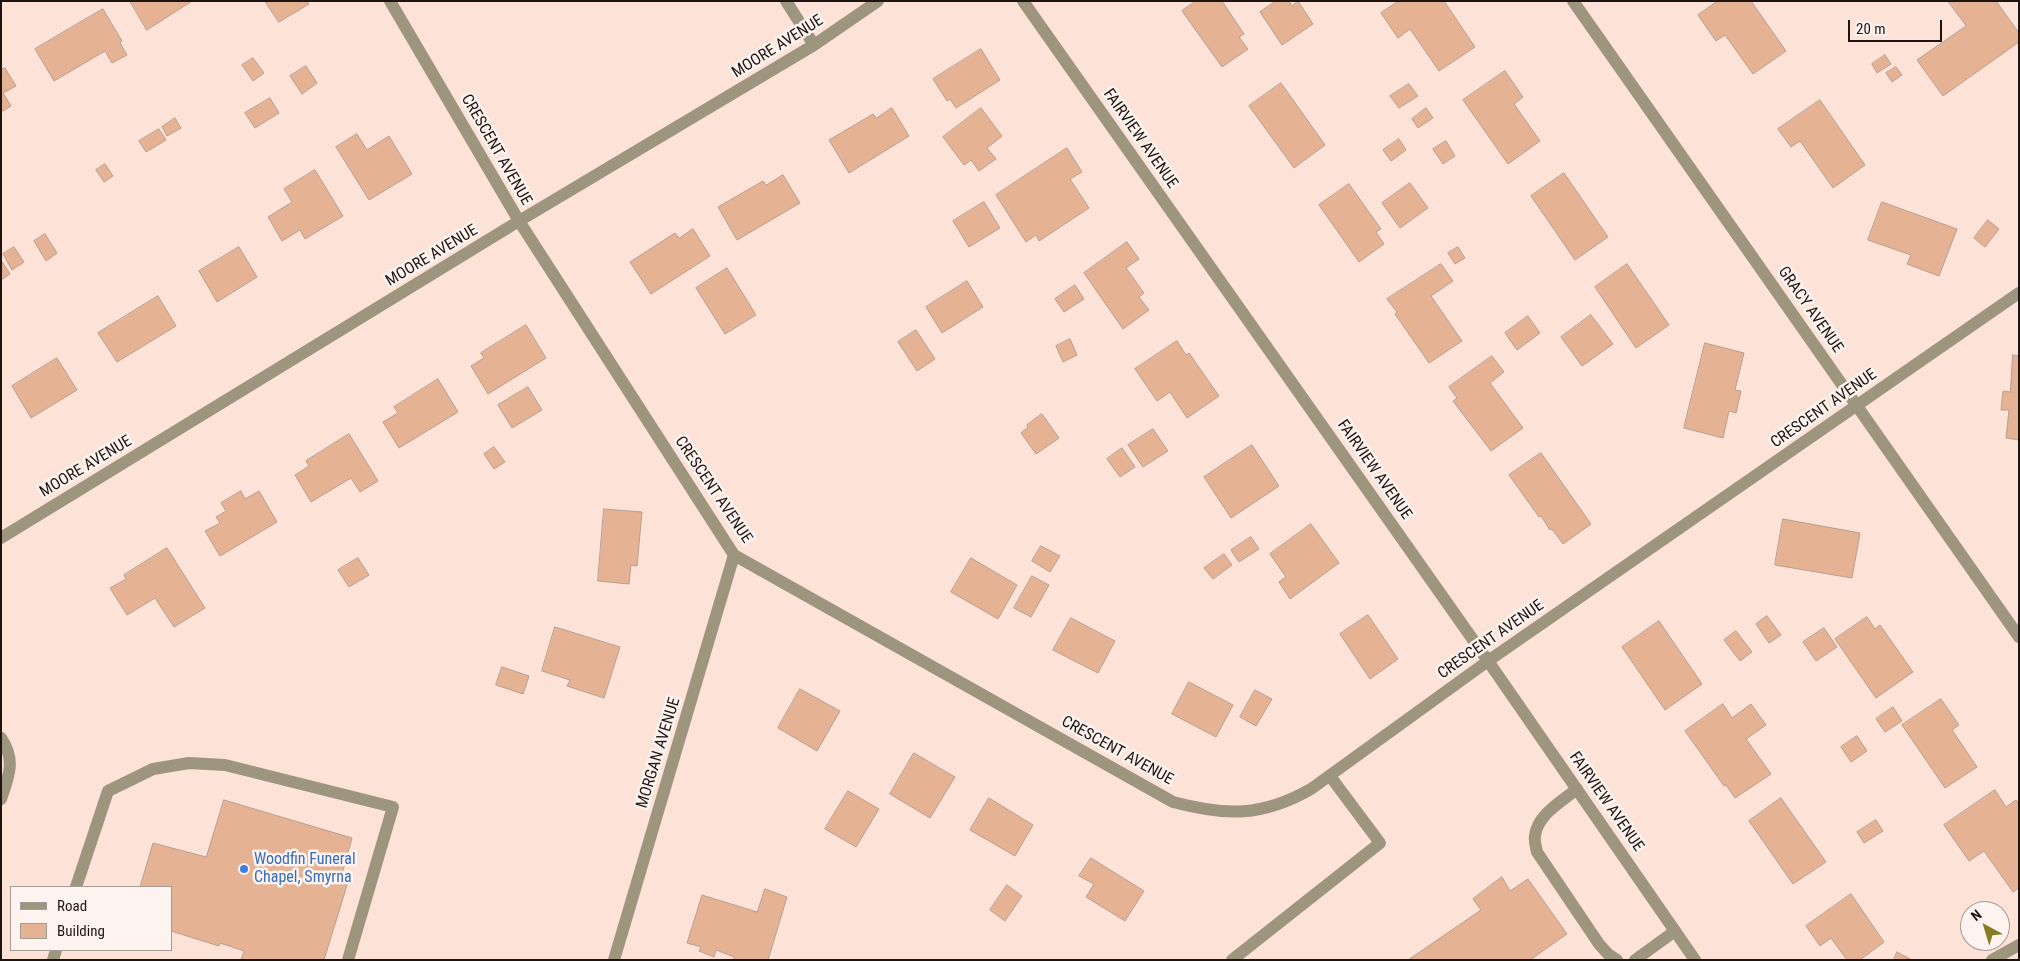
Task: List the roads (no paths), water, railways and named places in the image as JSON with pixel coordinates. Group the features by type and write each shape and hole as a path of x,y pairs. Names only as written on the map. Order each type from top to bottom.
{"street":[{"name":"CRESCENT AVENUE","path":"390,1 520,221 734,555 1173,802 1203,810 1247,811 1291,800 1330,776 1488,660 2019,293"},
{"path":"786,1 814,45"},
{"name":"MOORE AVENUE","path":"1,538 520,221 814,45 878,1"},
{"name":"FAIRVIEW AVENUE","path":"1023,1 1488,660 1695,960"},
{"name":"GRACY AVENUE","path":"1574,1 2019,637"},
{"name":"MORGAN AVENUE","path":"614,960 734,555"},
{"path":"1,799 11,769 5,743"},
{"path":"76,886 108,791 154,769 190,763 225,765 393,807 348,960"},
{"path":"1232,960 1380,843 1330,776"},
{"path":"1577,789 1552,808 1540,822 1535,836 1537,852 1599,944 1617,960"},
{"path":"1635,960 1675,931"},
{"path":"1992,960 2019,945"}],"place":[{"name":"Woodfin Funeral Chapel, Smyrna","path":"244,869"}]}
